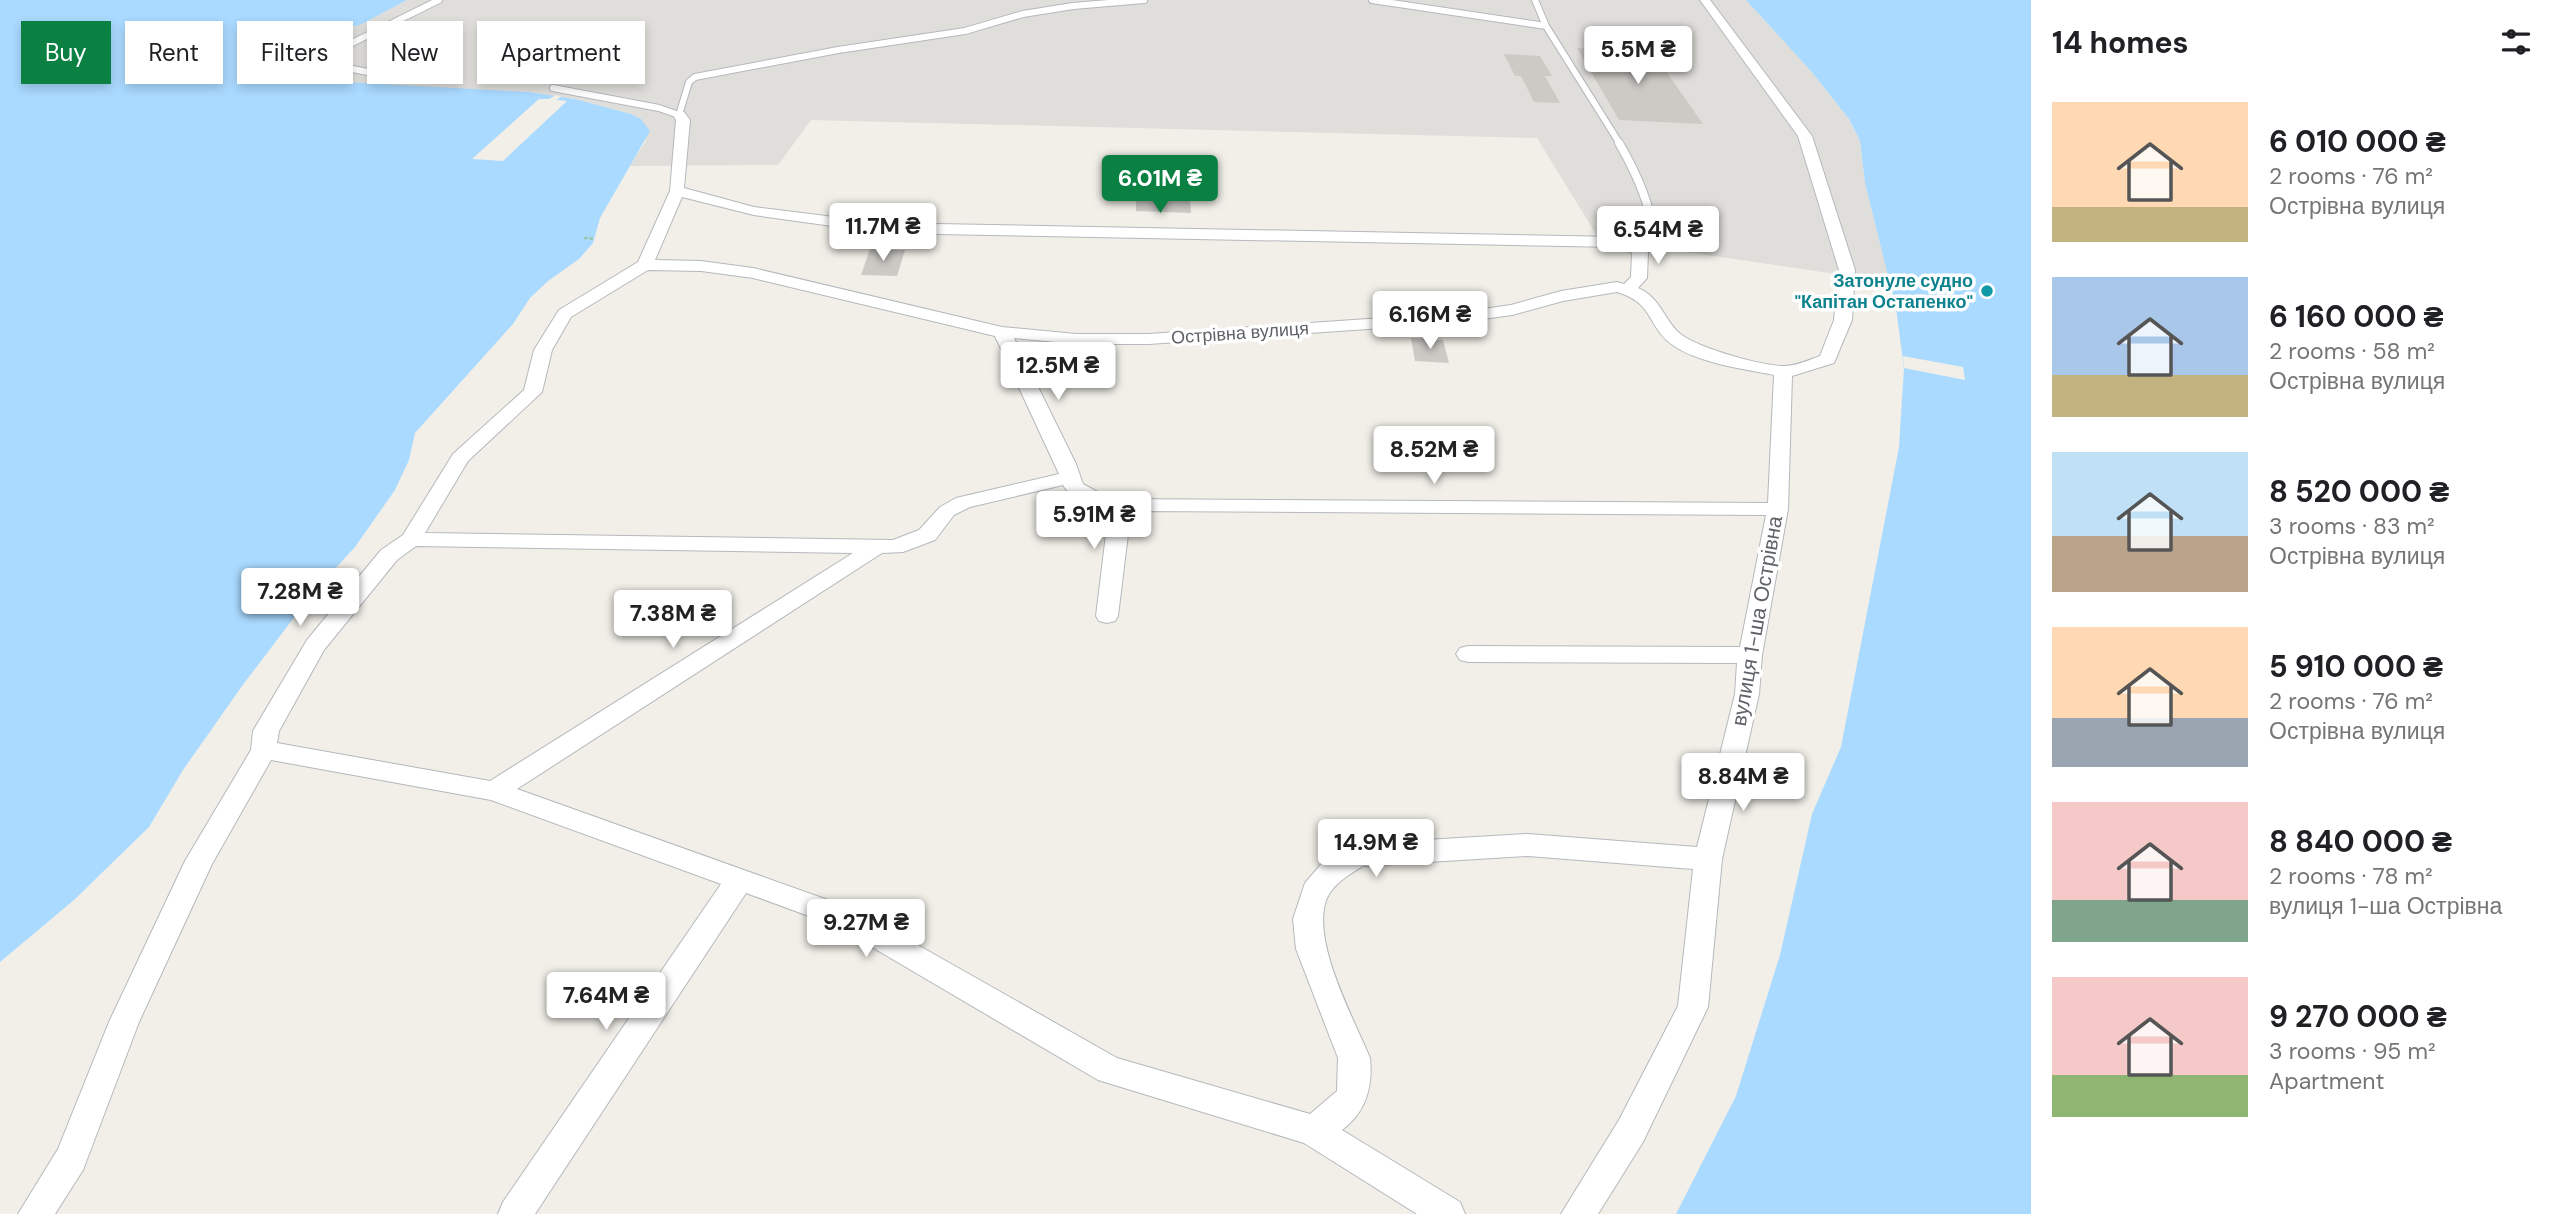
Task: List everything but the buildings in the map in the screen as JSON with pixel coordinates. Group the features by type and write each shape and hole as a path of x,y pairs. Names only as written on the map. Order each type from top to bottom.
{"street":[{"path":"677,191 754,211 882,228 1620,242 1633,246 1640,253 1639,278 1628,289 1648,300 1670,334 1682,344 1720,358 1783,372 1798,370 1828,359 1843,320 1847,270 1804,136 1705,0"},
{"path":"35,1214 71,1159 124,1023 200,861 264,750 266,731 315,646 389,555 411,539 460,458 533,392 543,350 565,314 645,265 677,191 683,120 679,115"},
{"name":"Острівна вулиця","path":"645,265 701,266 753,272 1002,332 1076,339 1149,340 1455,318 1512,310 1600,288 1628,289"},
{"path":"1002,332 1066,464 1074,488 1098,502 1778,509"},
{"name":"вулиця 1-ша Острівна","path":"1578,1214 1631,1131 1693,1007 1708,859 1747,694 1750,655 1778,509 1783,372"},
{"path":"411,539 895,547 927,535 947,511 963,502 1069,478"},
{"path":"1107,616 1118,526 1132,504"},
{"path":"494,791 877,547"},
{"path":"1468,654 1750,655"},
{"path":"264,750 494,791 846,918 1109,1070 1313,1130 1448,1214"},
{"path":"1313,1130 1345,1108 1354,1093 1357,1076 1354,1058 1311,949 1307,919 1315,891 1332,870 1358,855 1528,845 1708,859"},
{"path":"515,1214 740,879"}],"lane":[{"path":"397,21 439,0"},
{"path":"554,88 659,108 679,115 689,82 695,77 838,50 965,31 1023,14 1073,6 1144,0"},
{"path":"1371,0 1546,26"},
{"path":"1535,0 1546,26 1641,182 1655,224 1654,236"},
{"path":"367,36 352,43 338,61 343,67 367,72"}],"path":[{"path":"584,238 595,239"}],"shaded area":[{"path":"407,0 1746,0 1810,70 1849,119 1860,141 1865,183 1890,282 1599,239 1537,138 811,120 778,165 629,166 646,141 631,114 575,99 529,92 353,83 353,27 367,21 367,84 463,84 463,21 368,21"}],"water":[{"path":"0,0 407,0 353,27 353,21 237,21 237,84 353,82 529,92 575,99 641,119 650,131 600,218 593,243 579,259 530,298 513,324 415,433 409,460 395,490 355,547 311,595 242,686 183,770 149,827 74,900 0,962"},
{"path":"1746,0 2031,0 2031,1214 1676,1214 1736,1096 1780,955 1812,814 1841,747 1899,447 1904,368 1896,308 1865,183 1860,141 1849,119 1810,70"}],"pier":[{"path":"556,95 561,96 557,100 567,101 503,161 472,159 539,99 549,99"},
{"path":"1903,356 1963,367 1965,380 1904,368"}],"place":[{"name":"Затонуле судно \"Капітан Остапенко\"","path":"1987,291"}]}
